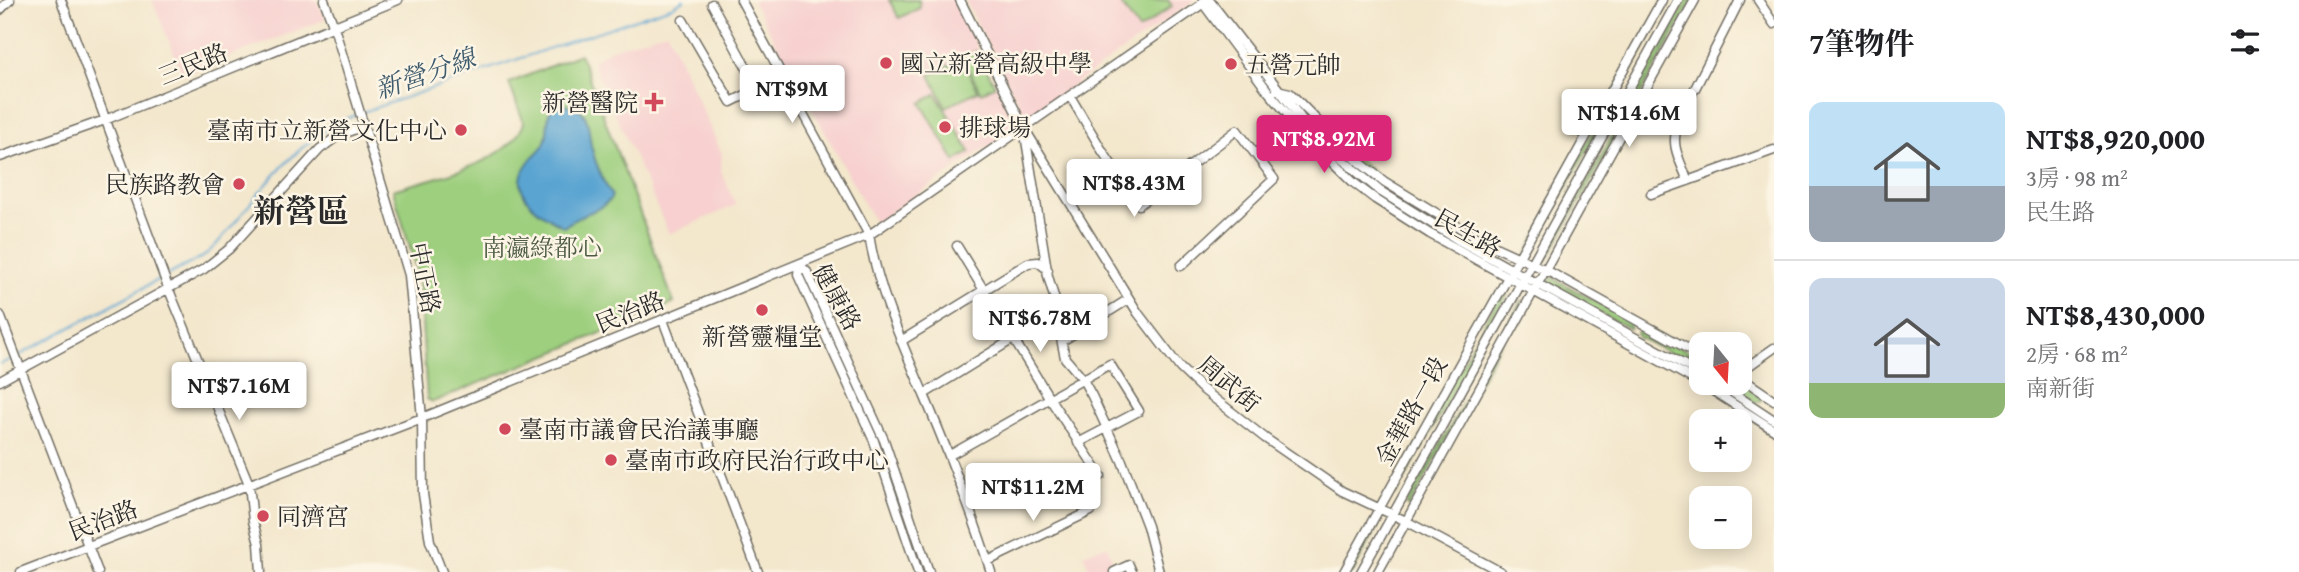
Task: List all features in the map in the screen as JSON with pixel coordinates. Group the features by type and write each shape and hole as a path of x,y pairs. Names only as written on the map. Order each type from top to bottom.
{"street":[{"path":"0,10 10,0"},
{"path":"61,0 168,286 249,484 261,572"},
{"name":"中正路","path":"324,0 409,275 422,418 423,494 430,541 442,572"},
{"name":"三民路","path":"0,157 106,120 398,0"},
{"path":"741,0 869,235 874,262 901,341 950,455 991,572"},
{"path":"924,394 1059,314 1048,276 1024,128 960,0"},
{"name":"金華路一段","path":"1344,572 1662,0"},
{"name":"金華路一段","path":"1361,572 1678,0"},
{"name":"金華路一段","path":"1378,572 1695,0"},
{"path":"1688,181 1674,146 1673,136 1740,0"},
{"path":"1758,0 1774,24"},
{"name":"民治路","path":"20,572 422,418 869,235 1205,1"},
{"name":"民生路","path":"1205,1 1276,89 1332,151 1380,191 1511,274"},
{"name":"民生路","path":"1205,1 1291,118 1354,183 1411,223 1689,368"},
{"path":"712,4 758,89"},
{"path":"683,20 731,102 782,77"},
{"name":"民生路","path":"1276,89 1290,93 1354,158 1385,182 1482,241 1533,263 1689,349"},
{"path":"1070,96 1139,205 1237,130 1274,179 1181,266"},
{"path":"0,381 19,366 204,269 229,249 320,149 339,135 363,124"},
{"name":"周武街","path":"1024,128 1129,299 1180,368 1201,388 1265,438 1342,491 1406,521 1502,572"},
{"path":"1651,194 1774,150"},
{"path":"957,246 1049,399 1101,476"},
{"path":"901,341 1028,263 1038,262 1048,270"},
{"name":"健康路","path":"799,264 807,272 884,440 929,572"},
{"name":"健康路","path":"799,264 798,275 872,436 918,572"},
{"name":"民生路","path":"1536,287 1707,387 1774,430"},
{"path":"1062,341 1129,299"},
{"path":"0,315 98,572"},
{"path":"663,320 758,572"},
{"path":"1051,321 1062,341 1065,358 1082,378 1122,461 1141,509 1159,572"},
{"path":"1752,365 1774,348"},
{"path":"950,455 1110,364 1139,411 1078,443"},
{"path":"1752,383 1774,400"},
{"path":"1738,396 1774,420"},
{"path":"885,472 894,469"},
{"path":"988,561 1091,511"},
{"path":"1114,572 1129,565 1132,572"}],"shaded area":[{"path":"152,0 316,0 326,19 183,75"},
{"name":"國立新營高級中學","path":"752,0 954,0 1017,127 875,223"},
{"path":"965,0 1194,0 1194,1 1026,118"},
{"name":"新營醫院","path":"667,31 722,154 721,172 736,205 669,234 593,64 595,59 609,50"},
{"path":"1107,545 1115,567 1104,572 1090,572 1084,554"}],"green space":[{"path":"889,0 919,0 920,8 899,18"},
{"path":"1118,0 1168,0 1172,6 1139,30"},
{"path":"1664,0 1670,0 1533,249 1528,251"},
{"path":"1687,0 1693,0 1546,262 1546,256"},
{"path":"977,51 995,85 981,93 963,58"},
{"name":"南瀛綠都心","path":"580,54 674,303 433,402 427,399 419,279 393,190 467,168 502,150 515,138 524,123 509,83"},
{"path":"962,59 978,91 946,107 930,75"},
{"name":"排球場","path":"936,94 970,152 955,161 921,103"},
{"path":"1298,106 1392,191 1371,179 1340,153 1302,114"},
{"path":"1406,202 1474,240 1475,242 1407,205"},
{"path":"805,276 882,440 888,463 886,464 803,277"},
{"path":"1551,277 1631,321 1630,329 1546,284"},
{"path":"1503,290 1507,295 1396,494 1389,495"},
{"path":"1522,300 1524,301 1409,507 1406,504"},
{"path":"1643,327 1689,352 1689,363 1638,337 1637,333"},
{"path":"1752,388 1762,395 1760,401 1754,402 1744,396 1752,396"},
{"path":"893,477 925,572 921,572 890,478"},
{"path":"1375,523 1378,526 1353,572 1346,572"}],"water":[{"path":"558,104 576,108 585,116 595,158 612,196 604,205 564,227 528,201 521,182 530,160 544,144 552,106"}],"waterway":[{"name":"新營分線","path":"363,112 671,7 684,0"},
{"name":"新營分線","path":"168,275 204,256 216,245 297,152 336,124 358,114"},
{"name":"新營分線","path":"20,355 163,277"},
{"name":"新營分線","path":"0,364 12,359"}],"place":[{"name":"國立新營高級中學","path":"886,63"},
{"name":"五營元帥","path":"1231,64"},
{"name":"新營醫院","path":"654,102"},
{"name":"排球場","path":"945,127"},
{"name":"臺南市立新營文化中心","path":"461,130"},
{"name":"民族路教會","path":"239,184"},
{"name":"新營靈糧堂","path":"762,310"},
{"name":"臺南市議會民治議事廳","path":"505,429"},
{"name":"臺南市政府民治行政中心","path":"611,460"},
{"name":"同濟宮","path":"263,516"}],"district":[{"name":"新營區","path":"301,210"}]}
